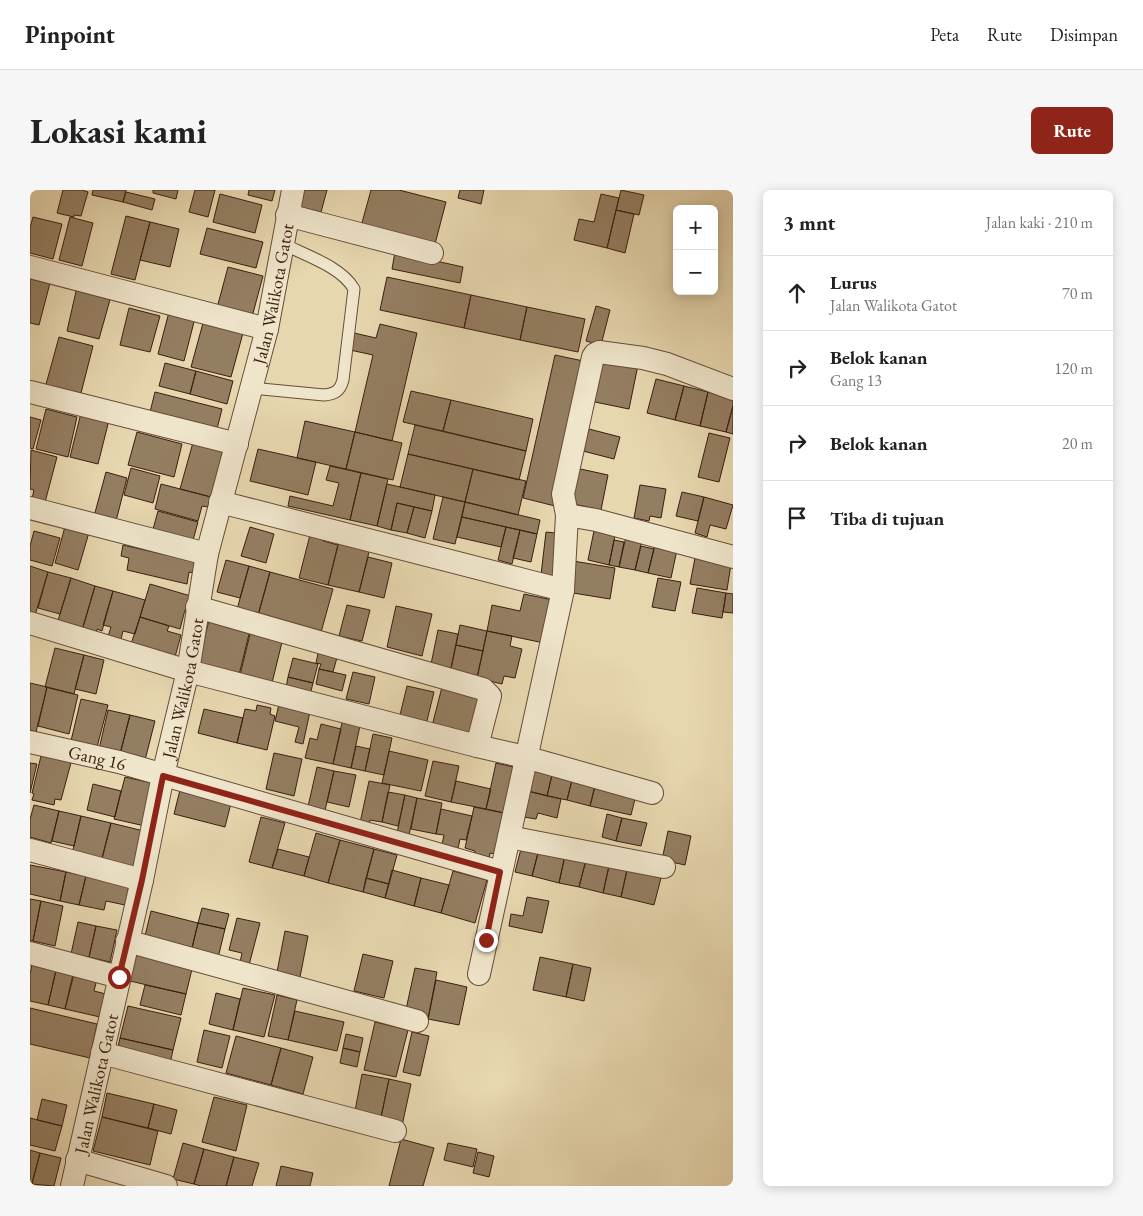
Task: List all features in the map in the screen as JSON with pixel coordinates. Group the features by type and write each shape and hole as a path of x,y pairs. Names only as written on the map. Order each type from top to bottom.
{"street":[{"name":"Jalan Walikota Gatot","path":"72,1186 188,671 207,554 267,329 293,190"},
{"path":"288,215 432,253"},
{"path":"30,267 267,329"},
{"path":"479,974 563,590 567,515 563,494 595,354 599,352 643,358 667,364 733,389"},
{"path":"30,392 237,444"},
{"path":"220,502 563,590"},
{"path":"30,508 207,554"},
{"path":"567,515 596,520 733,557"},
{"path":"198,607 482,689 490,696 477,746"},
{"path":"30,623 188,671 525,758 652,793"},
{"name":"Gang 16","path":"30,742 119,762 500,872"},
{"path":"509,837 664,867"},
{"path":"30,850 142,880"},
{"path":"127,941 417,1021"},
{"path":"30,954 119,977"},
{"path":"102,1053 396,1131"},
{"path":"77,1160 166,1186"}],"lane":[{"path":"251,388 333,395 340,389 343,380 354,289 341,272 282,244"}],"building":[{"path":"63,190 82,190 88,192 81,216 74,215 74,217 57,213"},
{"path":"93,190 126,190 123,202 92,195"},
{"path":"153,190 178,190 176,199 153,193"},
{"path":"195,190 215,190 208,217 189,212"},
{"path":"249,190 275,190 272,201 248,195"},
{"path":"304,190 327,190 321,212 300,207"},
{"path":"371,190 399,190 446,202 435,244 360,230"},
{"path":"460,190 484,190 481,204 458,198"},
{"path":"621,190 644,195 639,215 616,210"},
{"path":"126,192 155,199 152,210 123,202"},
{"path":"220,194 262,205 255,233 213,222"},
{"path":"601,194 619,198 607,248 574,240 579,219 594,222"},
{"path":"616,210 634,214 625,253 607,248"},
{"path":"126,216 150,222 135,280 111,274"},
{"path":"33,217 62,224 53,259 30,253 30,228"},
{"path":"70,217 93,223 82,266 59,260"},
{"path":"150,222 179,229 170,267 140,260"},
{"path":"207,228 263,242 256,268 200,254"},
{"path":"395,252 463,267 460,283 392,269"},
{"path":"228,267 263,276 252,317 217,308"},
{"path":"387,277 471,295 464,328 380,310"},
{"path":"30,278 50,283 39,325 30,323"},
{"path":"77,287 111,296 99,339 67,331"},
{"path":"471,295 527,307 520,340 464,328"},
{"path":"596,306 610,310 601,345 586,341"},
{"path":"527,307 585,319 578,352 520,340"},
{"path":"129,308 160,316 150,352 120,345"},
{"path":"169,312 195,318 184,361 158,354"},
{"path":"203,323 243,333 231,377 191,367"},
{"path":"380,324 417,333 392,441 355,432 373,355 350,350 354,333 376,338"},
{"path":"59,337 93,346 80,397 45,388"},
{"path":"555,355 588,362 555,506 523,498"},
{"path":"599,357 638,365 629,409 590,401"},
{"path":"165,363 196,371 190,394 159,386"},
{"path":"196,371 233,381 227,404 190,394"},
{"path":"656,379 684,386 675,420 647,413"},
{"path":"684,386 708,392 700,426 675,420"},
{"path":"411,391 451,400 443,431 403,422"},
{"path":"155,392 222,409 217,429 150,412"},
{"path":"708,392 733,399 726,432 700,426"},
{"path":"451,400 533,419 526,451 443,431"},
{"path":"733,406 733,434 726,432"},
{"path":"46,409 77,417 68,457 36,449"},
{"path":"82,409 110,416 98,464 70,457"},
{"path":"30,417 41,420 33,449 30,448"},
{"path":"305,421 355,432 346,469 297,458"},
{"path":"415,425 526,451 519,480 408,454"},
{"path":"589,429 620,437 614,459 583,451"},
{"path":"137,432 182,444 174,477 128,465"},
{"path":"355,432 402,443 393,480 346,469"},
{"path":"709,433 730,438 719,482 698,477"},
{"path":"194,439 224,447 211,497 180,489"},
{"path":"258,449 316,462 308,495 250,481"},
{"path":"31,450 57,457 44,506 31,503 34,490 30,489"},
{"path":"408,454 473,469 465,502 400,487"},
{"path":"330,466 361,473 350,520 288,506 290,496 333,506 339,483 326,480"},
{"path":"131,468 160,476 153,503 124,495"},
{"path":"576,468 608,475 601,510 569,503"},
{"path":"473,469 526,481 518,515 465,502"},
{"path":"106,472 127,478 115,525 93,520"},
{"path":"361,473 388,479 377,526 350,520"},
{"path":"161,484 211,497 208,507 202,506 198,521 155,509"},
{"path":"387,484 435,495 432,511 397,503 391,530 377,526"},
{"path":"640,485 666,489 661,518 650,516 649,521 634,518"},
{"path":"682,492 704,497 698,521 676,516"},
{"path":"443,497 465,502 455,544 433,539"},
{"path":"704,497 733,505 726,529 710,525 707,537 695,533"},
{"path":"465,502 540,520 537,534 462,517"},
{"path":"397,503 414,507 407,533 391,530"},
{"path":"414,507 432,511 425,538 407,533"},
{"path":"158,511 198,522 192,544 152,533"},
{"path":"462,517 506,527 501,547 457,537"},
{"path":"66,523 90,529 78,570 55,563"},
{"path":"595,526 616,531 609,565 588,560"},
{"path":"250,527 274,534 266,563 241,556"},
{"path":"506,527 520,530 512,564 498,560"},
{"path":"520,530 537,534 531,562 513,558"},
{"path":"34,531 60,538 52,566 30,560 30,546"},
{"path":"311,531 325,534 323,541 338,545 328,585 299,578"},
{"path":"546,532 564,534 559,577 541,575"},
{"path":"627,532 643,536 635,570 619,567"},
{"path":"340,537 371,544 359,592 328,585"},
{"path":"614,540 624,542 619,567 609,565"},
{"path":"656,540 678,545 671,578 648,573"},
{"path":"123,545 197,562 194,573 189,572 187,584 127,570 129,558 121,556"},
{"path":"641,546 654,549 648,573 635,570"},
{"path":"368,557 392,563 384,598 359,592"},
{"path":"695,558 731,564 727,590 690,584"},
{"path":"226,560 249,566 240,598 217,592"},
{"path":"573,561 615,568 610,599 567,592"},
{"path":"30,566 48,572 33,622 30,621"},
{"path":"249,566 270,572 257,619 236,613"},
{"path":"48,572 71,578 60,614 38,608"},
{"path":"270,572 333,589 320,636 257,619"},
{"path":"71,578 95,586 81,634 56,627"},
{"path":"658,578 681,582 675,611 652,607"},
{"path":"150,584 194,597 190,612 185,610 180,629 140,617"},
{"path":"95,586 113,591 102,631 97,629 95,638 81,634"},
{"path":"697,588 726,593 722,618 692,613"},
{"path":"113,591 145,600 135,634 123,631 120,643 107,640 111,627 103,625"},
{"path":"726,593 733,594 733,613 723,612"},
{"path":"524,594 553,600 544,643 487,631 492,605 520,611"},
{"path":"347,605 370,610 362,641 339,636"},
{"path":"396,606 432,614 422,656 387,647"},
{"path":"140,617 169,626 167,631 181,635 175,657 131,644"},
{"path":"209,620 250,630 238,679 197,669"},
{"path":"460,625 487,631 483,651 456,645"},
{"path":"251,630 283,638 271,687 239,679"},
{"path":"438,630 458,634 450,673 430,669"},
{"path":"487,631 512,636 510,646 522,649 515,678 504,676 502,684 477,678"},
{"path":"456,645 483,651 477,678 450,673"},
{"path":"55,648 84,655 74,694 45,687"},
{"path":"319,649 338,654 333,672 319,669 321,664 316,663"},
{"path":"84,655 104,660 96,694 75,689"},
{"path":"293,658 318,664 313,683 288,677"},
{"path":"319,669 346,675 342,691 316,684"},
{"path":"353,672 375,677 369,704 346,699"},
{"path":"288,677 313,683 309,699 285,693"},
{"path":"30,683 47,687 36,732 30,730"},
{"path":"443,683 482,693 470,740 431,730"},
{"path":"407,686 434,692 426,725 399,719"},
{"path":"47,687 78,695 69,734 38,726"},
{"path":"81,699 108,705 96,751 70,745"},
{"path":"280,700 311,707 303,744 295,742 299,727 275,721"},
{"path":"257,705 271,708 270,714 275,716 267,750 237,743 245,709 256,711"},
{"path":"204,709 243,718 237,743 198,733"},
{"path":"108,710 130,715 120,754 99,749"},
{"path":"130,715 155,721 144,764 119,758"},
{"path":"343,718 361,721 351,768 333,764"},
{"path":"321,724 341,729 333,764 305,758 310,738 317,740"},
{"path":"373,734 392,738 384,775 365,771"},
{"path":"356,746 370,749 365,771 351,768"},
{"path":"389,751 428,760 421,791 382,783"},
{"path":"42,752 72,759 61,800 55,799 54,805 32,800"},
{"path":"274,753 302,759 294,796 266,789"},
{"path":"433,761 459,766 451,802 425,796"},
{"path":"30,763 37,764 30,793"},
{"path":"496,763 518,768 509,814 486,809"},
{"path":"317,767 334,771 324,815 307,811"},
{"path":"525,769 552,775 547,796 520,789"},
{"path":"334,771 356,775 349,807 327,802"},
{"path":"552,775 572,780 567,800 547,796"},
{"path":"125,777 156,784 145,826 114,819"},
{"path":"572,780 595,786 590,806 567,800"},
{"path":"369,781 390,785 382,822 370,820 369,825 360,823"},
{"path":"456,781 491,789 486,809 451,802"},
{"path":"93,784 121,791 115,817 87,810"},
{"path":"595,786 636,795 631,815 590,806"},
{"path":"520,789 561,799 557,818 538,813 536,819 524,817"},
{"path":"180,790 231,803 225,827 174,814"},
{"path":"388,792 405,795 398,826 382,822"},
{"path":"405,795 417,798 409,835 397,833"},
{"path":"417,798 442,803 436,834 411,829"},
{"path":"34,805 59,811 51,843 30,837 30,819"},
{"path":"474,807 509,814 500,855 490,853 489,860 474,857 475,851 465,848"},
{"path":"441,809 472,816 466,840 460,839 457,853 441,849 444,835 436,834"},
{"path":"59,811 81,816 74,846 52,841"},
{"path":"607,814 622,818 616,841 602,837"},
{"path":"81,816 111,823 101,862 72,854"},
{"path":"261,817 285,823 272,868 249,862"},
{"path":"622,818 647,823 641,846 616,841"},
{"path":"111,823 148,832 138,872 101,863"},
{"path":"668,831 691,836 685,865 662,860"},
{"path":"316,833 340,840 328,883 304,876"},
{"path":"340,840 374,849 363,892 328,883"},
{"path":"522,845 539,849 532,876 515,872"},
{"path":"278,849 309,857 304,876 272,868"},
{"path":"374,849 397,855 389,884 366,878"},
{"path":"539,849 565,855 559,883 532,876"},
{"path":"565,855 586,860 579,887 559,883"},
{"path":"586,860 609,866 603,893 579,887"},
{"path":"30,865 66,872 60,901 30,894"},
{"path":"609,866 627,870 621,897 603,893"},
{"path":"392,870 421,878 414,906 385,898"},
{"path":"627,870 661,878 654,905 621,897"},
{"path":"453,871 487,880 475,923 441,913"},
{"path":"66,872 86,876 79,905 60,901"},
{"path":"86,876 129,886 125,905 106,901 104,910 79,905"},
{"path":"366,878 389,884 385,898 363,892"},
{"path":"421,878 449,885 441,913 414,906"},
{"path":"527,897 549,901 542,933 509,926 511,914 523,916"},
{"path":"30,899 41,901 33,941 30,941"},
{"path":"41,901 63,906 55,946 33,941"},
{"path":"202,908 229,914 225,929 198,923"},
{"path":"151,911 198,923 191,952 144,940"},
{"path":"237,918 260,923 248,969 239,967 242,953 229,950"},
{"path":"78,922 96,926 89,957 71,954"},
{"path":"198,923 225,929 218,958 191,952"},
{"path":"96,926 117,930 110,962 89,957"},
{"path":"285,931 308,936 300,977 277,972"},
{"path":"363,954 393,961 384,998 354,991"},
{"path":"136,955 192,969 186,994 130,981"},
{"path":"540,957 573,964 566,997 533,990"},
{"path":"33,960 57,966 48,1005 30,1001 30,974"},
{"path":"573,964 591,968 584,1001 566,997"},
{"path":"57,966 74,970 65,1009 48,1005"},
{"path":"415,968 437,972 428,1019 405,1014"},
{"path":"74,974 97,979 94,991 106,994 100,1017 65,1009"},
{"path":"436,980 467,987 459,1025 428,1019"},
{"path":"145,985 186,994 181,1015 140,1005"},
{"path":"243,988 275,995 264,1037 233,1030"},
{"path":"216,993 240,999 233,1030 209,1024"},
{"path":"277,995 297,1000 288,1040 268,1036"},
{"path":"128,1006 181,1018 173,1050 120,1038"},
{"path":"30,1008 97,1024 90,1058 30,1044"},
{"path":"295,1011 344,1022 337,1051 288,1040"},
{"path":"375,1022 408,1030 396,1077 364,1070"},
{"path":"204,1030 230,1036 222,1068 197,1062"},
{"path":"412,1032 429,1036 420,1076 403,1072"},
{"path":"346,1034 363,1038 360,1052 343,1048"},
{"path":"236,1036 281,1048 271,1085 226,1073"},
{"path":"120,1038 173,1050 170,1064 117,1052"},
{"path":"281,1048 313,1057 303,1094 271,1085"},
{"path":"343,1048 360,1052 357,1067 340,1063"},
{"path":"362,1074 389,1079 380,1122 354,1116"},
{"path":"389,1079 411,1084 402,1126 380,1122"},
{"path":"107,1093 154,1104 148,1128 102,1117"},
{"path":"214,1097 247,1105 236,1151 202,1142"},
{"path":"42,1099 67,1105 62,1126 37,1120"},
{"path":"154,1104 177,1110 171,1134 148,1128"},
{"path":"102,1117 158,1131 150,1165 93,1151"},
{"path":"30,1118 62,1126 55,1151 30,1145"},
{"path":"401,1139 434,1148 423,1186 389,1186"},
{"path":"183,1143 204,1149 194,1184 173,1179"},
{"path":"448,1143 477,1149 473,1167 444,1160"},
{"path":"204,1149 234,1157 226,1186 201,1186 194,1184"},
{"path":"30,1150 40,1153 32,1183 30,1182"},
{"path":"478,1152 494,1156 489,1177 473,1173"},
{"path":"40,1153 61,1158 54,1186 32,1184"},
{"path":"234,1157 259,1163 252,1186 226,1186"},
{"path":"281,1166 313,1173 310,1186 276,1186"}],"route":[{"path":"119,977 142,880 163,776 500,872 486,940"}]}
